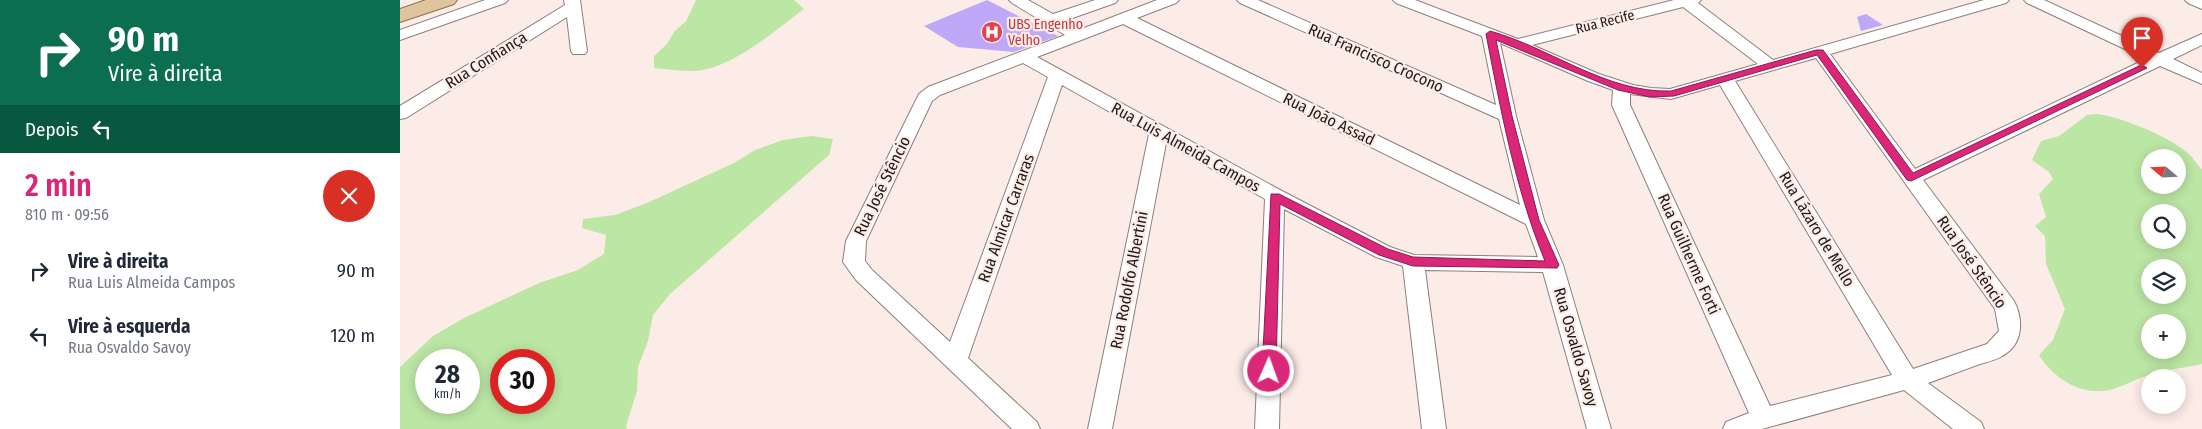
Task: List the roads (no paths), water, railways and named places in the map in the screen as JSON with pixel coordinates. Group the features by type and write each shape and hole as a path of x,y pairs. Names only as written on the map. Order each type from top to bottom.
{"main road":[{"path":"400,16 447,0"}],"street":[{"path":"400,35 500,0"},
{"path":"1017,0 1078,35"},
{"path":"1052,20 1110,0"},
{"name":"Rua José Stêncio","path":"1028,429 864,275 854,262 856,241 925,98 944,85 1025,57 1171,0"},
{"name":"Rua Francisco Crocono","path":"1245,0 1507,116"},
{"path":"1401,0 1516,44 1622,88 1650,94 1671,94 2001,0"},
{"path":"1688,0 1772,66"},
{"name":"Rua Recife","path":"1516,44 1688,0"},
{"path":"2032,0 2202,79"},
{"path":"2192,0 2202,4"},
{"name":"Rua Confiança","path":"400,114 572,4 579,51"},
{"name":"Rua João Assad","path":"1124,18 1534,220"},
{"name":"Rua Osvaldo Savoy","path":"1490,34 1507,116 1534,220 1552,265 1599,429"},
{"path":"1911,178 2202,38"},
{"name":"Rua José Stêncio","path":"1735,429 1763,418 1908,380 1996,350 2006,341 2012,329 2006,307 1820,52"},
{"name":"Rua Luis Almeida Campos","path":"1025,57 1275,196 1383,252 1413,262 1552,265"},
{"name":"Rua Almicar Carraras","path":"955,361 1057,75"},
{"name":"Rua Lázaro de Mello","path":"1725,79 1908,380 1942,408 1972,429"},
{"name":"Rua Guilherme Forti","path":"1622,88 1621,105 1763,418"},
{"name":"Rua Rodolfo Albertini","path":"1100,429 1159,131"},
{"path":"1267,429 1275,196"},
{"path":"1413,262 1434,429"}],"place":[{"name":"UBS Engenho Velho","path":"992,32"}]}
